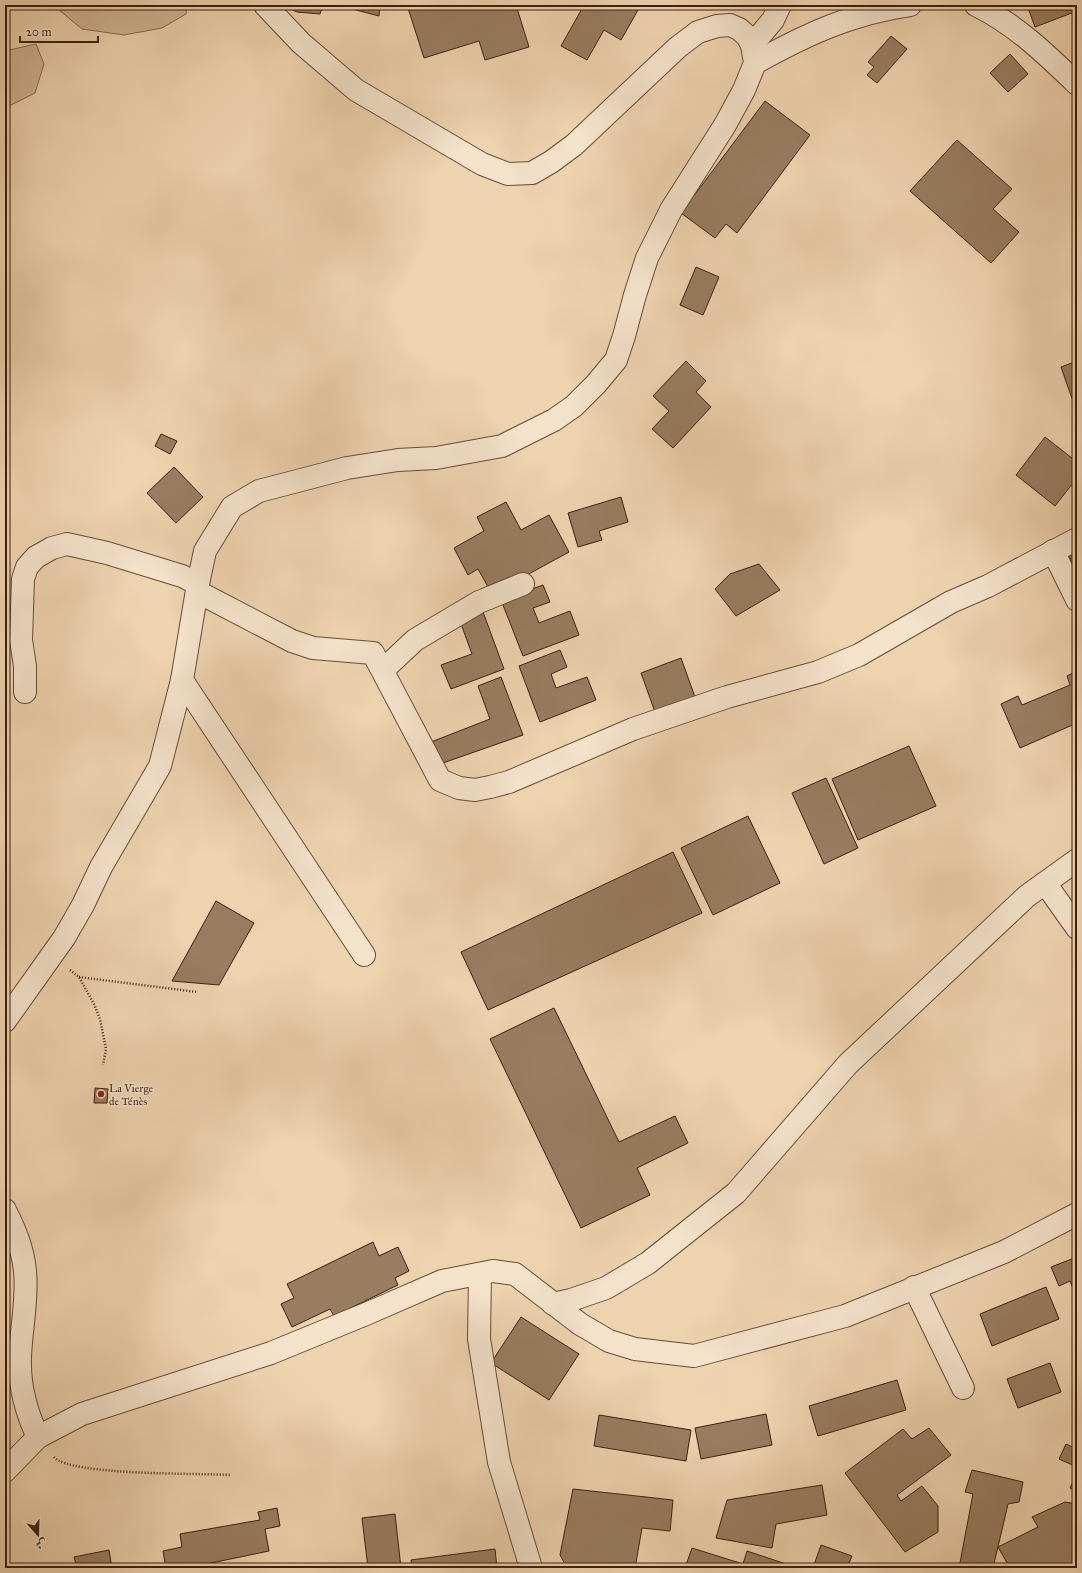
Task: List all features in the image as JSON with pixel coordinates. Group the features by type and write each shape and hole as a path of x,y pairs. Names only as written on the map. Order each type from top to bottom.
{"street":[{"path":"265,5 301,43 356,90 482,164 508,174 532,173 551,162 580,140 678,47 698,32 717,26 730,25 739,28 747,36 754,54"},
{"path":"5,1021 52,957 83,905 101,867 160,766 182,680 205,551 232,507 259,491 347,468 398,460 436,458 502,446 554,420 574,406 596,384 616,360 647,258 671,210 725,125 744,90 754,54 776,12 796,5"},
{"path":"754,54 844,21 892,8 910,5"},
{"path":"976,5 996,15 1040,49 1077,84"},
{"path":"25,692 25,666 21,640 23,579 27,567 36,557 52,548 67,544 107,553 182,576 198,588 292,642 313,648 373,652 440,780 459,788 475,790 510,782 633,728 727,697 818,672 859,655 951,602 988,586 1077,539"},
{"path":"1053,551 1077,600"},
{"path":"382,670 416,640 479,602 523,584"},
{"path":"182,680 364,955"},
{"path":"553,1304 571,1300 606,1288 648,1263 736,1193 848,1064 1027,896 1077,860"},
{"path":"1045,883 1077,928"},
{"path":"5,1210 21,1245 26,1272 25,1316 14,1392 38,1437"},
{"path":"5,1471 38,1437 82,1414 271,1353 442,1281 493,1271 516,1274 580,1324 610,1341 635,1349 694,1356 846,1316 914,1287 1004,1252 1077,1214"},
{"path":"480,1274 479,1339 499,1462 532,1568"},
{"path":"914,1287 963,1388"}],"path":[{"path":"52,957 79,977 94,1004 100,1019 106,1049 103,1065"},
{"path":"79,977 197,992"},
{"path":"38,1437 56,1459 68,1464 82,1467 139,1472 231,1475"}],"shaded area":[{"path":"53,5 187,5 186,14 162,28 124,35 82,29"},
{"path":"36,44 44,64 35,93 5,108 5,51"}],"building":[{"path":"282,5 323,5 320,14 297,12"},
{"path":"337,5 380,5 379,16"},
{"path":"419,5 516,5 529,47 485,60 479,41 424,58 408,8"},
{"path":"584,5 628,5 638,10 621,40 604,30 587,60 561,46"},
{"path":"1027,5 1077,5 1077,11 1035,27"},
{"path":"891,36 907,49 877,83 867,75 874,67 868,62"},
{"path":"1010,54 1028,74 1008,92 990,73"},
{"path":"765,101 810,135 737,233 726,224 715,238 681,213"},
{"path":"957,140 1012,189 993,209 1019,232 991,263 910,191"},
{"path":"696,267 719,277 703,315 680,305"},
{"path":"686,361 706,381 696,392 711,407 673,448 652,429 669,411 653,396"},
{"path":"1077,361 1077,410 1076,410 1061,367"},
{"path":"161,434 177,441 170,454 155,446"},
{"path":"1045,437 1077,462 1077,478 1055,506 1016,475"},
{"path":"174,467 203,497 176,523 147,493"},
{"path":"621,497 628,522 599,531 602,540 578,547 568,513"},
{"path":"506,502 521,530 549,515 569,552 492,594 478,569 468,575 454,548 484,531 477,517"},
{"path":"1077,545 1077,573 1067,551"},
{"path":"759,564 780,590 736,616 715,589 730,574"},
{"path":"543,585 550,602 533,608 539,623 570,611 579,635 523,656 501,600"},
{"path":"483,612 504,669 451,689 441,665 472,654 460,621"},
{"path":"560,650 567,667 551,674 556,688 587,677 596,700 540,722 519,666"},
{"path":"681,658 695,697 655,712 641,673"},
{"path":"1077,671 1077,723 1020,748 1001,704 1018,696 1022,705 1070,685 1067,676"},
{"path":"501,677 523,735 440,764 431,742 490,719 478,686"},
{"path":"909,746 936,806 858,840 832,779"},
{"path":"826,778 858,848 824,864 792,793"},
{"path":"748,816 780,883 713,915 681,848"},
{"path":"673,852 702,913 488,1010 461,952"},
{"path":"1077,871 1077,885 1070,874"},
{"path":"216,901 254,923 219,985 172,981"},
{"path":"554,1008 619,1142 675,1116 688,1143 637,1168 650,1195 581,1228 490,1039"},
{"path":"95,1088 108,1089 107,1103 94,1103"},
{"path":"373,1242 379,1256 398,1247 409,1271 395,1278 398,1285 334,1316 330,1309 292,1327 281,1304 294,1298 287,1284"},
{"path":"1077,1257 1077,1298 1070,1281 1059,1286 1051,1267"},
{"path":"1046,1287 1059,1319 992,1346 980,1314"},
{"path":"521,1317 579,1354 549,1400 491,1363"},
{"path":"1050,1363 1061,1392 1018,1408 1007,1379"},
{"path":"897,1380 906,1410 818,1436 809,1406"},
{"path":"766,1414 772,1445 701,1459 695,1428"},
{"path":"599,1415 691,1430 686,1461 594,1446"},
{"path":"929,1428 951,1455 897,1495 901,1501 922,1486 938,1506 938,1532 905,1552 845,1473 903,1429 912,1439"},
{"path":"1066,1444 1077,1449 1077,1467 1059,1459"},
{"path":"972,1470 1023,1482 1019,1502 1008,1504 993,1568 959,1568 973,1494 965,1492"},
{"path":"1077,1473 1077,1491 1070,1488"},
{"path":"822,1485 827,1515 776,1524 772,1548 716,1538 727,1500"},
{"path":"573,1489 673,1500 670,1531 642,1528 635,1568 567,1568 560,1555"},
{"path":"1065,1502 1077,1504 1077,1568 1010,1568 998,1547 1038,1527 1032,1517"},
{"path":"277,1508 280,1526 265,1529 269,1551 187,1568 166,1568 163,1551 182,1547 180,1534 260,1520 258,1512"},
{"path":"395,1514 401,1568 368,1568 362,1518"},
{"path":"821,1545 852,1556 847,1568 813,1568"},
{"path":"692,1548 743,1564 747,1551 786,1564 785,1568 685,1568"},
{"path":"495,1549 497,1568 412,1568 411,1560"},
{"path":"109,1550 112,1568 77,1568 74,1557"},
{"path":"30,1564 31,1568 5,1568"}],"place":[{"name":"La Vierge de Ténès","path":"101,1094"}]}
